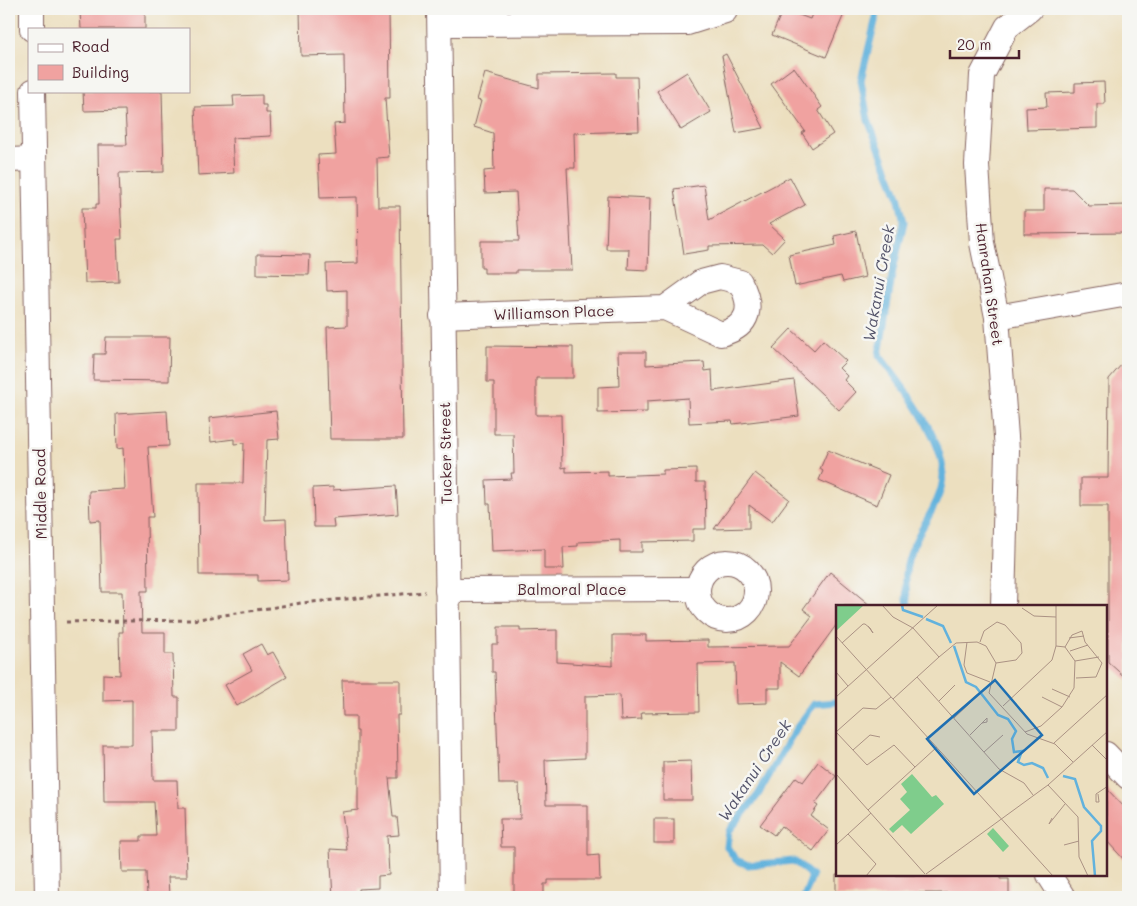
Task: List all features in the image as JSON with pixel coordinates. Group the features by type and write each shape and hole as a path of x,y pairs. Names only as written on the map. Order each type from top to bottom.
{"street":[{"path":"32,9 32,28"},
{"name":"Hanrahan Street","path":"1002,605 1007,450 997,316 982,243 977,165 982,75 1007,27 1030,9"},
{"path":"440,17 687,23 725,10"},
{"name":"Tucker Street","path":"440,17 442,316 452,897"},
{"name":"Middle Road","path":"33,92 48,897"},
{"path":"9,160 34,159"},
{"path":"997,316 1128,294"},
{"name":"Williamson Place","path":"442,316 665,308"},
{"name":"Balmoral Place","path":"447,590 698,589"},
{"path":"1107,755 1128,777"},
{"path":"1049,876 1063,897"}],"path":[{"path":"43,622 192,620 301,603 447,590"}],"building":[{"path":"145,9 145,28 81,28 80,11"},
{"path":"300,9 389,9 390,98 385,98 389,157 377,158 378,206 400,206 403,439 330,439 327,327 347,326 347,290 327,291 326,264 358,263 357,197 320,198 318,155 336,154 334,124 345,123 344,55 301,56"},
{"path":"783,9 810,19 814,9 830,9 844,14 826,57 772,35"},
{"path":"726,54 764,128 736,133 722,56"},
{"path":"794,67 822,107 818,110 833,134 812,148 802,133 805,131 771,84"},
{"path":"687,72 711,112 681,130 657,91"},
{"path":"485,73 539,88 539,74 616,73 616,77 637,77 639,131 574,133 575,168 567,168 572,270 516,270 516,273 484,273 484,268 481,268 481,241 519,241 516,192 485,193 484,171 494,170 493,133 474,127 481,101 477,100"},
{"path":"1104,82 1105,104 1097,104 1097,128 1027,130 1026,108 1047,107 1046,93 1075,92 1075,83"},
{"path":"83,92 162,92 164,172 119,173 122,239 117,239 119,282 85,283 82,208 96,208 96,204 99,204 98,145 127,145 125,110 84,111"},
{"path":"262,95 262,105 266,105 266,113 270,113 271,136 232,138 234,173 198,175 195,107 234,106 233,96"},
{"path":"790,177 805,205 769,224 785,239 772,253 763,245 709,246 709,250 684,254 674,189 704,185 709,220"},
{"path":"1044,189 1072,189 1089,206 1128,205 1128,233 1024,234 1024,211 1044,211"},
{"path":"608,196 650,198 648,270 628,269 629,249 606,249"},
{"path":"856,231 865,277 843,282 841,276 795,286 789,255 836,245 834,236"},
{"path":"257,254 310,255 309,275 257,274"},
{"path":"791,329 814,350 823,340 846,361 839,368 847,376 844,380 856,392 839,410 773,348"},
{"path":"106,337 170,337 169,381 93,380 94,354 105,354"},
{"path":"487,346 573,347 573,378 536,378 536,415 561,415 562,468 566,467 566,472 608,471 608,476 663,474 663,470 696,469 696,482 705,482 706,529 693,529 693,541 642,542 642,552 620,552 620,540 578,542 578,546 563,547 564,569 544,569 544,549 492,551 490,504 487,504 486,480 512,479 511,473 514,473 513,434 494,434 494,382 487,382"},
{"path":"618,352 646,352 646,365 704,362 705,371 712,370 713,391 794,380 799,416 733,424 732,421 689,423 688,398 647,401 647,412 598,413 598,387 619,386"},
{"path":"1128,357 1128,680 1108,662 1108,506 1081,506 1081,478 1108,478 1109,379"},
{"path":"167,411 169,446 148,447 153,517 147,517 148,591 141,591 142,632 165,632 165,654 173,654 174,697 179,697 179,731 152,731 153,780 177,780 178,808 185,808 187,877 168,877 169,897 147,897 146,872 122,872 121,841 141,841 141,836 156,836 154,802 104,802 103,745 132,745 132,700 103,701 103,674 120,675 119,632 123,632 122,592 102,592 100,520 90,521 89,491 125,489 123,448 117,449 116,414"},
{"path":"276,411 279,439 267,440 265,520 286,519 288,580 258,581 258,575 199,575 198,483 243,483 244,443 234,444 234,439 211,442 209,418"},
{"path":"828,450 889,475 877,505 819,480 823,471 820,469"},
{"path":"755,473 789,499 772,522 749,505 749,528 714,529"},
{"path":"396,486 398,514 333,519 334,527 314,527 313,488 333,487 333,490"},
{"path":"830,572 870,605 836,605 836,625 799,676 780,662 780,688 767,688 767,703 736,704 735,663 698,664 699,712 641,713 642,719 621,720 620,695 585,696 585,758 545,760 546,805 588,805 588,856 599,855 600,880 548,880 548,884 544,884 544,897 514,897 514,847 501,847 500,819 520,819 519,784 499,784 495,672 492,672 492,644 498,644 498,627 520,627 520,631 557,630 557,662 613,666 613,635 646,635 646,641 708,640 708,647 789,646 812,616 803,609"},
{"path":"261,644 267,655 273,652 287,677 237,706 225,685 252,670 243,654"},
{"path":"342,680 400,680 400,715 397,715 398,778 389,778 393,817 397,817 399,835 387,836 389,875 378,876 378,888 359,889 359,895 333,897 330,849 347,850 342,812 358,810 358,731 356,731 356,716 343,716"},
{"path":"691,761 692,800 663,800 663,762"},
{"path":"818,762 836,776 815,804 818,806 811,816 829,830 813,851 781,826 774,835 760,825 796,777 803,782"},
{"path":"1107,789 1128,811 1128,864 1107,841"},
{"path":"654,819 674,819 674,843 654,843"},
{"path":"836,876 1000,876 1000,879 1009,879 1009,897 958,897 958,893 919,893 919,896 836,897"}],"waterway":[{"name":"Wakanui Creek","path":"878,9 861,80 868,120 898,196 904,222 893,270 879,355 920,412 929,428 937,445 943,475 938,497 911,549 908,560 906,577 908,605"},
{"name":"Wakanui Creek","path":"804,897 812,876 794,861 748,865 736,860 727,847 729,831 758,795 795,730 814,704 836,702"}]}
